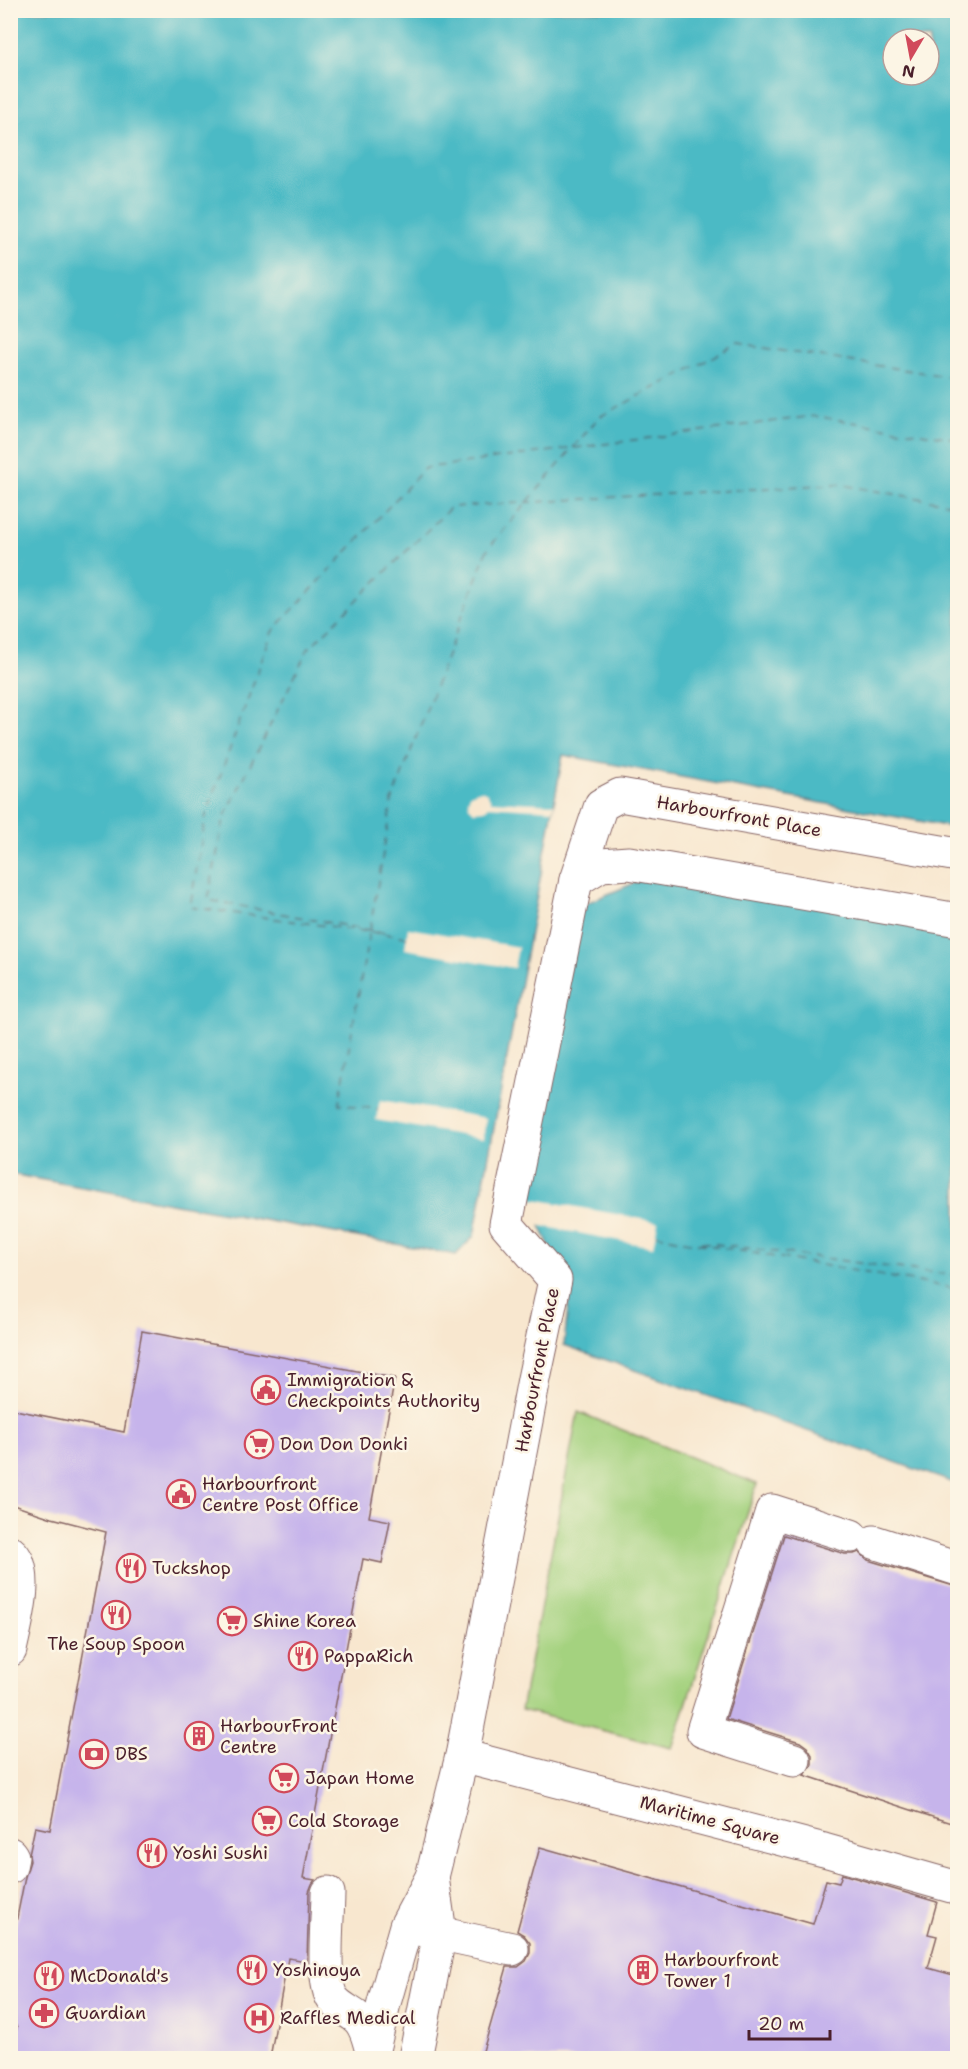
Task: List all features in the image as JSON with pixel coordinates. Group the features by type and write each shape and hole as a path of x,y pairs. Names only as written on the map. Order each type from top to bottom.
{"street":[{"name":"Harbourfront Place","path":"371,2055 405,1926 432,1877 462,1756 555,1280 506,1224 576,880 601,805 620,795 957,855"},
{"path":"576,880 601,865 628,863 957,920"},
{"path":"794,1760 702,1731 772,1511 957,1569"},
{"path":"10,1552 17,1557 22,1576 10,1650"},
{"name":"Maritime Square","path":"462,1756 824,1850 957,1888"},
{"path":"10,1854 12,1857 10,1867"},
{"name":"Harbourfront Place","path":"416,2058 440,1933 432,1877"},
{"path":"328,1893 326,1978 332,1998 346,2011 357,2017 366,2031 371,2055"},
{"path":"405,1926 512,1949"}],"green space":[{"path":"578,1412 757,1484 672,1748 521,1710"}],"water":[{"path":"10,11 957,11 957,828 563,755 474,1236 456,1255 11,1174"},
{"path":"656,874 957,929 957,1484 564,1345 570,1289 530,1205 579,906"}],"pier":[{"path":"481,790 487,793 491,801 554,804 553,810 489,806 485,810 474,811 469,806 470,794"},
{"path":"408,928 518,947 514,968 405,949"},
{"path":"380,1100 486,1118 483,1139 376,1120"},
{"path":"528,1198 658,1222 653,1247 536,1225 527,1206"}],"building":[{"name":"HarbourFront Centre","path":"142,1331 395,1378 369,1517 390,1521 382,1563 363,1559 303,1878 315,1880 309,1892 307,1961 288,1958 270,2058 11,2058 17,2027 10,2019 10,1926 15,1928 35,1827 50,1830 106,1532 10,1504 10,1409 124,1432"},
{"path":"784,1535 845,1554 859,1552 868,1560 957,1587 957,1825 804,1775 812,1765 812,1755 807,1747 800,1742 726,1719"},
{"name":"Harbourfront Tower 1","path":"540,1847 813,1924 826,1880 839,1883 842,1874 937,1902 928,1934 937,1936 928,1968 957,1976 957,2058 481,2058 507,1967 518,1967 526,1961 530,1953 530,1943 524,1935 517,1931"}],"ferry route":[{"path":"370,929 392,801 487,550 599,417 738,344 958,378"},
{"path":"407,937 190,907 206,815 272,632 425,468 814,416 958,439"},
{"path":"385,933 208,900 224,818 308,649 451,507 837,484 958,505"},
{"path":"369,934 339,1104 378,1109"},
{"path":"656,1234 958,1289"},
{"path":"701,1242 958,1276"}],"place":[{"name":"Immigration & Checkpoints Authority","path":"266,1390"},
{"name":"Don Don Donki","path":"259,1444"},
{"name":"Harbourfront Centre Post Office","path":"181,1494"},
{"name":"Tuckshop","path":"131,1568"},
{"name":"The Soup Spoon","path":"116,1615"},
{"name":"Shine Korea","path":"232,1621"},
{"name":"PappaRich","path":"303,1656"},
{"name":"HarbourFront Centre","path":"199,1736"},
{"name":"DBS","path":"94,1754"},
{"name":"Japan Home","path":"284,1778"},
{"name":"Cold Storage","path":"267,1821"},
{"name":"Yoshi Sushi","path":"152,1853"},
{"name":"Yoshinoya","path":"252,1970"},
{"name":"Harbourfront Tower 1","path":"643,1970"},
{"name":"McDonald's","path":"49,1976"},
{"name":"Guardian","path":"44,2013"},
{"name":"Raffles Medical","path":"259,2018"}]}
